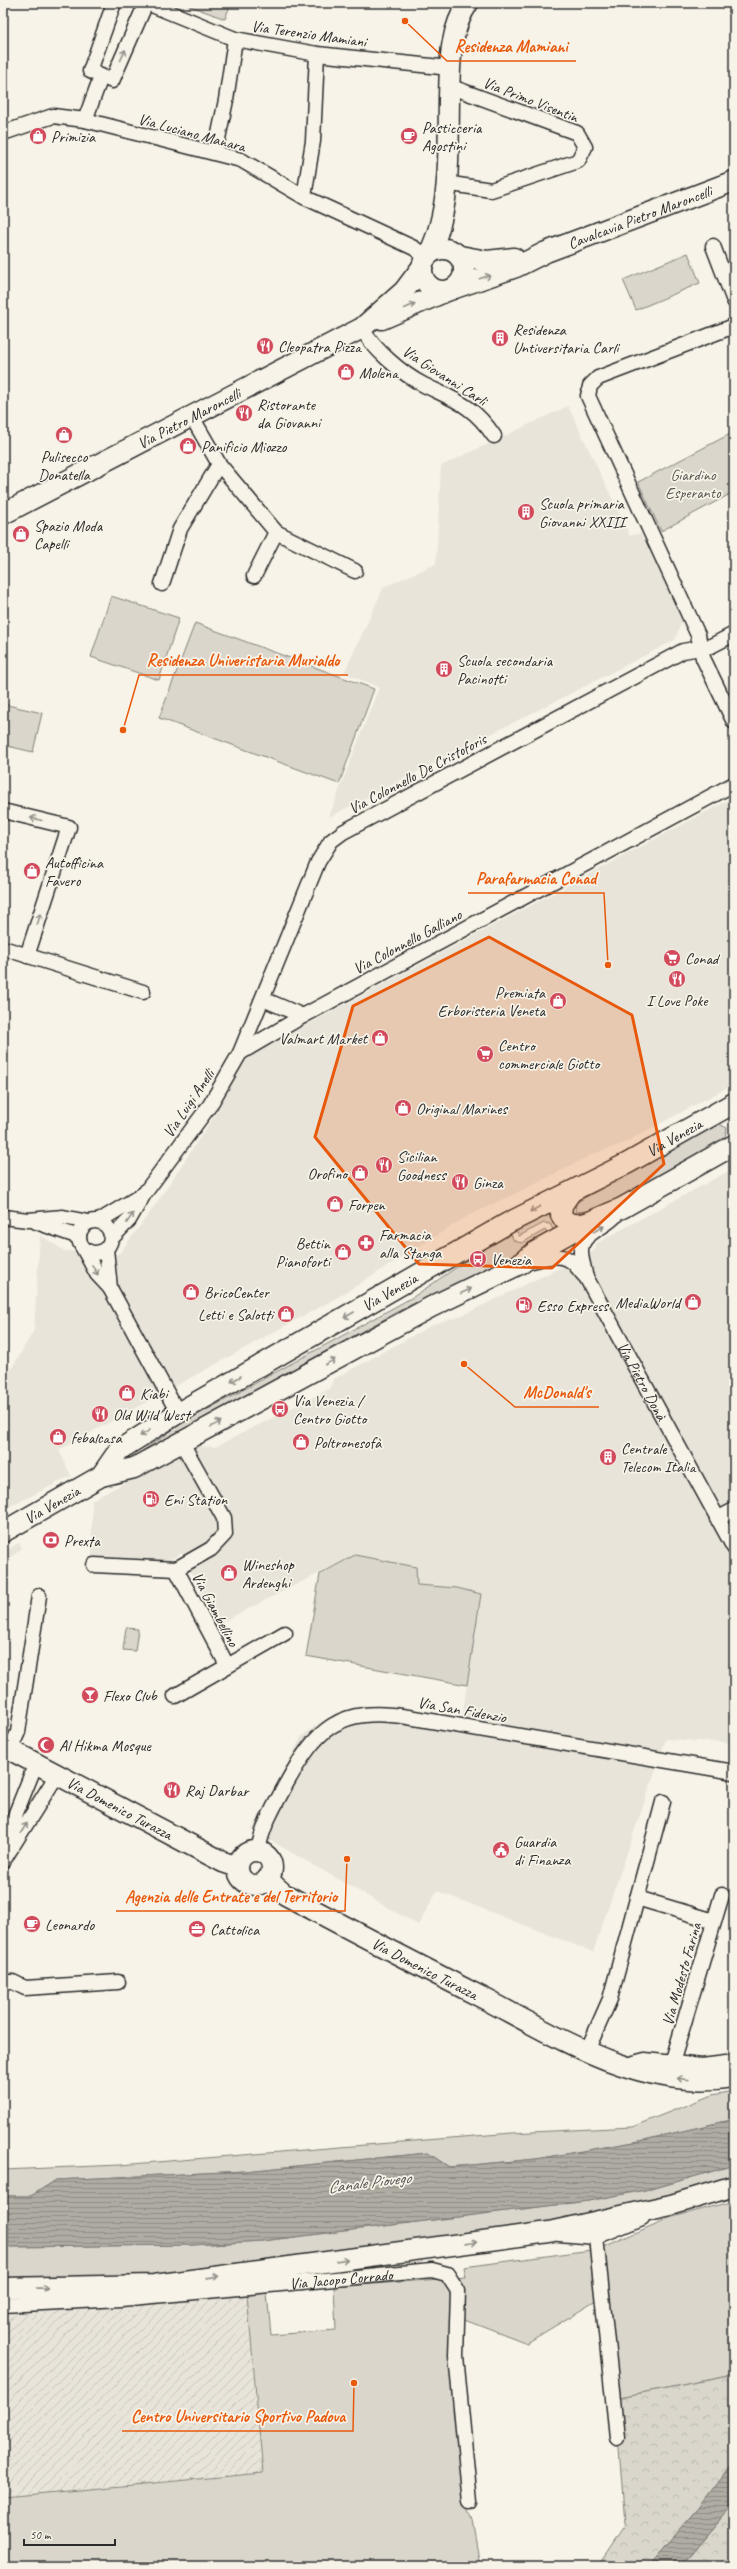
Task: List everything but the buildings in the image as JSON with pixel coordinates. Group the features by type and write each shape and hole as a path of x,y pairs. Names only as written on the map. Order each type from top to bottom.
{"main road":[{"name":"Via Pietro Maroncelli","path":"3,514 362,328 404,291 426,259 442,223 449,77 454,36 468,3"},
{"name":"Cavalcavia Pietro Maroncelli","path":"362,328 452,289 516,266 546,252 734,181"},
{"name":"Via Pietro Maroncelli","path":"442,223 458,254"},
{"path":"444,248 458,254 464,273 459,284 452,289 437,290 427,284 426,259 444,248"},
{"name":"Cavalcavia Pietro Maroncelli","path":"458,254 471,260 488,262 546,252"},
{"name":"Via Venezia","path":"101,1476 119,1450 178,1412 508,1223 571,1192 734,1103"},
{"name":"Via Venezia","path":"3,1532 101,1476 134,1468 430,1307 522,1264 535,1252 587,1222 622,1208 734,1145"},
{"path":"571,1192 562,1205 561,1215 567,1223 573,1225 587,1222"},
{"name":"Via Domenico Turazza","path":"6,1748 223,1862 238,1867"},
{"path":"252,1851 258,1851 270,1859 271,1873 267,1879 259,1884 248,1883 241,1877 238,1867 242,1856 252,1851"},
{"name":"Via Domenico Turazza","path":"267,1879 284,1894 310,1908 587,2051 622,2066 687,2080 734,2077"},
{"name":"Via Jacopo Corrado","path":"3,2288 154,2285 549,2232 671,2205 734,2186"}],"street":[{"path":"114,3 90,72 112,81 146,3"},
{"name":"Via Terenzio Mamiani","path":"146,3 235,39 449,77"},
{"path":"215,153 226,100 235,39"},
{"path":"304,197 313,141 317,54"},
{"path":"85,120 101,76"},
{"name":"Via Primo Visentin","path":"445,183 491,190 578,161 585,147 577,133 449,77"},
{"name":"Via Luciano Manara","path":"3,134 54,116 85,120 150,139 241,160 304,197 414,248 426,259"},
{"path":"713,246 734,301"},
{"path":"734,326 598,378 590,386 588,396 698,635 703,658 734,722"},
{"name":"Via Giovanni Carli","path":"362,328 376,350 422,384 456,398 483,419 494,436"},
{"path":"192,417 219,464 276,532 354,571"},
{"path":"162,584 180,528 219,464"},
{"path":"254,576 276,532"},
{"name":"Via Colonnello De Cristoforis","path":"252,1026 318,862 331,841 350,829 683,651 711,646 734,634"},
{"name":"Via Colonnello Galliano","path":"240,1053 303,1016 591,862 601,854 734,784"},
{"name":"Via Colonnello Galliano","path":"591,862 607,859 734,792"},
{"path":"3,811 69,827 27,956"},
{"path":"3,948 143,992"},
{"path":"263,999 303,1016"},
{"name":"Via Luigi Anelli","path":"109,1244 129,1220 144,1194 210,1105 240,1053 252,1026"},
{"name":"Via Luigi Anelli","path":"93,1222 144,1194"},
{"name":"Via Pietro Donà","path":"586,1277 581,1245 585,1238 608,1224 622,1208"},
{"path":"3,1217 28,1220 63,1217 93,1222 108,1227 110,1288"},
{"path":"28,1220 81,1243 95,1253 109,1244"},
{"path":"93,1222 80,1230 81,1243 96,1274 110,1288 178,1412"},
{"name":"Via Pietro Donà","path":"522,1264 552,1256 561,1257 569,1259 586,1277 734,1548"},
{"name":"Via Giambellino","path":"94,1565 176,1569 211,1549 225,1534 224,1518 182,1443"},
{"path":"718,1519 734,1510"},
{"name":"Via Giambellino","path":"176,1569 227,1665"},
{"path":"6,1748 18,1732 39,1596"},
{"name":"Via Giambellino","path":"175,1696 285,1633"},
{"name":"Via San Fidenzio","path":"258,1851 267,1819 308,1748 321,1733 340,1721 363,1714 380,1713 401,1716 734,1772"},
{"path":"3,1857 14,1819 36,1763"},
{"path":"3,1861 57,1775"},
{"path":"587,2051 610,1999 663,1802"},
{"name":"Via Modesto Farina","path":"672,2063 722,1895"},
{"path":"637,1898 714,1921"},
{"path":"3,1982 13,1982 25,1988 118,1982"},
{"path":"632,2067 634,2063 645,2060 702,2066 734,2062"},
{"name":"Via Jacopo Corrado","path":"549,2232 596,2237 671,2205"},
{"path":"596,2237 617,2438"},
{"name":"Via Jacopo Corrado","path":"3,2304 121,2299 432,2270 447,2274 458,2292 456,2356 470,2502"}],"highlighted area":[{"path":"489,937 632,1015 664,1164 552,1268 419,1264 315,1137 353,1006"}],"shaded area":[{"path":"568,406 630,536 641,533 683,618 675,640 329,817 379,687 344,673 384,587 436,564 441,466"},
{"path":"734,797 734,1084 622,1144 593,1154 468,1216 338,1297 59,1450 71,1476 3,1510 3,1384 34,1330 40,1235 65,1251 119,1254 154,1207 220,1107 243,1059"},
{"path":"734,1168 734,1743 666,1739 593,1952 437,1891 418,1925 252,1830 302,1736 324,1720 364,1705 462,1718 481,1594 457,1588 417,1585 355,1555 216,1625 182,1553 162,1564 92,1559 92,1500 195,1446 215,1447 329,1389 334,1379 434,1324 461,1316 594,1251 597,1243"},
{"path":"19,1543 22,1548 3,1564 3,1552"},
{"path":"246,2294 263,2473 3,2497 3,2309"}],"green space":[{"path":"182,3 231,3 225,19"},
{"path":"688,253 700,283 636,310 623,280"},
{"name":"Giardino Esperanto","path":"734,432 734,492 661,531 638,482"},
{"path":"111,596 179,618 159,680 91,657"},
{"path":"195,623 374,689 339,784 159,718"},
{"path":"3,704 42,713 33,752 3,745"},
{"path":"719,1124 727,1128 724,1142 608,1204 589,1211 575,1212 576,1203 584,1198"},
{"path":"549,1209 550,1218 561,1230 555,1233 550,1224 544,1223 519,1236 515,1228"},
{"path":"545,1230 550,1237 464,1282 406,1307 132,1458 181,1424 413,1297 507,1233 510,1232 514,1241 522,1243"},
{"path":"355,1555 416,1567 417,1585 457,1588 481,1594 467,1685 306,1656 320,1574"},
{"path":"126,1628 138,1629 135,1651 123,1650"},
{"path":"734,2091 734,2119 640,2141 536,2159 449,2167 428,2153 246,2171 56,2180 31,2196 3,2196 3,2170 120,2165 512,2133 632,2127 712,2095"},
{"path":"734,2165 734,2184 600,2216 416,2242 298,2255 127,2278 3,2282 3,2247 192,2245 262,2241 588,2201 655,2188"},
{"path":"734,2201 734,2375 615,2398 604,2296 527,2343 462,2318 464,2501 472,2521 480,2566 3,2566 3,2497 263,2473 247,2295 267,2293 271,2335 336,2330 334,2287 466,2277 464,2267 599,2249 669,2218"},
{"path":"734,2375 734,2462 699,2508 648,2566 598,2566 625,2525 615,2398"},
{"path":"734,2503 734,2566 680,2566"}],"water":[{"name":"Canale Piovego","path":"734,2119 734,2165 655,2188 588,2201 262,2241 192,2245 3,2247 3,2196 31,2196 56,2180 246,2171 428,2153 449,2167 536,2159 640,2141"},
{"path":"734,2462 734,2503 680,2566 648,2566 699,2508"}],"place":[{"name":"Residenza Mamiani","path":"405,21"},
{"name":"Primizia","path":"38,136"},
{"name":"Pasticceria Agostini","path":"409,136"},
{"name":"Residenza Untiversitaria Carli","path":"500,338"},
{"name":"Cleopatra Pizza","path":"265,346"},
{"name":"Molena","path":"346,372"},
{"name":"Ristorante da Giovanni","path":"244,413"},
{"name":"Pulisecco Donatella","path":"64,435"},
{"name":"Panificio Miozzo","path":"188,446"},
{"name":"Scuola primaria Giovanni XXIII","path":"526,512"},
{"name":"Spazio Moda Capelli","path":"21,534"},
{"name":"Scuola secondaria Pacinotti","path":"444,669"},
{"name":"Residenza Univeristaria Murialdo","path":"123,730"},
{"name":"Autofficina Favero","path":"32,871"},
{"name":"Conad","path":"672,958"},
{"name":"Parafarmacia Conad","path":"608,965"},
{"name":"I Love Poke","path":"677,979"},
{"name":"Premiata Erboristeria Veneta","path":"558,1001"},
{"name":"Valmart Market","path":"380,1038"},
{"name":"Centro commerciale Giotto","path":"485,1054"},
{"name":"Original Marines","path":"403,1108"},
{"name":"Sicilian Goodness","path":"384,1165"},
{"name":"Orofino","path":"360,1173"},
{"name":"Ginza","path":"460,1182"},
{"name":"Forpen","path":"335,1204"},
{"name":"Farmacia alla Stanga","path":"366,1243"},
{"name":"Bettin Pianoforti","path":"343,1252"},
{"name":"Venezia","path":"478,1259"},
{"name":"BricoCenter","path":"191,1292"},
{"name":"MediaWorld","path":"693,1302"},
{"name":"Esso Express","path":"524,1305"},
{"name":"Letti e Salotti","path":"286,1314"},
{"name":"McDonald's","path":"464,1364"},
{"name":"Kiabi","path":"127,1393"},
{"name":"Via Venezia / Centro Giotto","path":"280,1409"},
{"name":"Old Wild West","path":"100,1414"},
{"name":"febalcasa","path":"58,1437"},
{"name":"Poltronesofà","path":"301,1442"},
{"name":"Centrale Telecom Italia","path":"608,1457"},
{"name":"Eni Station","path":"151,1499"},
{"name":"Prexta","path":"51,1540"},
{"name":"Wineshop Ardenghi","path":"229,1573"},
{"name":"Flexo Club","path":"90,1695"},
{"name":"Al Hikma Mosque","path":"46,1745"},
{"name":"Raj Darbar","path":"172,1790"},
{"name":"Guardia di Finanza","path":"501,1850"},
{"name":"Agenzia delle Entrate e del Territorio","path":"347,1859"},
{"name":"Leonardo","path":"32,1924"},
{"name":"Cattolica","path":"197,1929"},
{"name":"Centro Universitario Sportivo Padova","path":"354,2383"}]}
